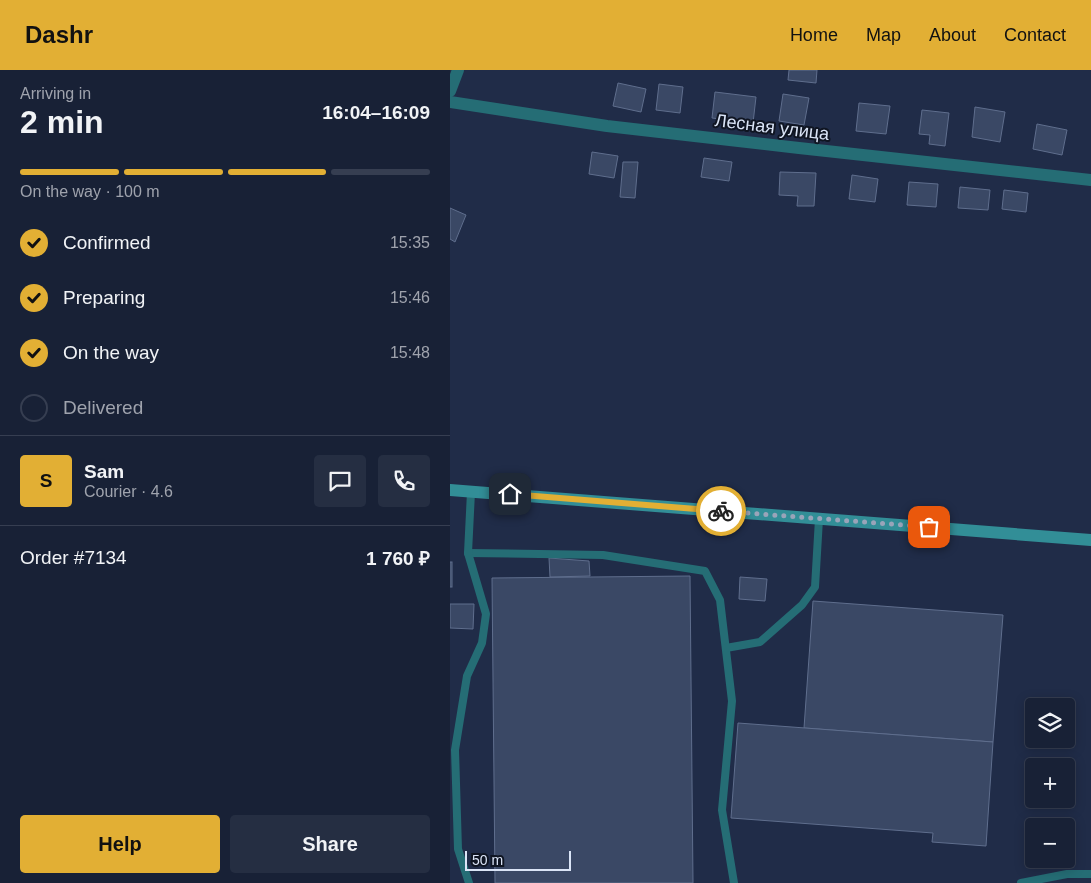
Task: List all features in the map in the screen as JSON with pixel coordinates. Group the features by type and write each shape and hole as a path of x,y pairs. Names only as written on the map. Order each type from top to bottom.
{"street":[{"path":"450,91 458,70"},
{"name":"Лесная улица","path":"450,102 627,128 1091,180"},
{"path":"450,490 1091,540"}],"lane":[{"path":"468,883 458,849 456,750 467,676 482,643 486,614 468,553 471,492"},
{"path":"726,648 760,642 802,605 814,587 819,519"},
{"path":"468,553 603,555 705,571 720,600 732,701 722,810 734,883"},
{"path":"1021,883 1066,874 1091,874"}],"building":[{"path":"789,70 817,70 816,83 788,80"},
{"path":"618,83 646,89 641,112 613,106"},
{"path":"659,84 683,87 680,113 656,110"},
{"path":"715,92 756,97 753,123 712,118"},
{"path":"783,94 809,98 804,125 779,121"},
{"path":"859,103 890,106 886,134 856,131"},
{"path":"975,107 1005,112 1000,142 972,137"},
{"path":"922,110 949,113 945,146 929,144 930,135 919,134"},
{"path":"1037,124 1067,130 1062,155 1033,149"},
{"path":"592,152 618,156 614,178 589,174"},
{"path":"704,158 732,162 729,181 701,177"},
{"path":"623,162 638,162 635,198 620,197"},
{"path":"780,172 816,173 814,206 797,206 798,196 779,195"},
{"path":"852,175 878,179 875,202 849,199"},
{"path":"909,182 938,184 936,207 907,205"},
{"path":"960,187 990,190 988,210 958,208"},
{"path":"1004,190 1028,193 1026,212 1002,209"},
{"path":"450,208 466,215 455,242 450,239"},
{"path":"549,558 589,561 590,576 550,577"},
{"path":"450,562 452,562 452,587 450,587"},
{"path":"690,576 693,883 495,883 492,578"},
{"path":"740,577 767,579 765,601 739,599"},
{"path":"813,601 1003,615 993,742 804,728"},
{"path":"450,604 474,604 473,629 450,628"},
{"path":"738,723 993,742 986,846 932,842 933,833 731,818"}],"way so far":[{"path":"721,511 929,527"}],"route":[{"path":"510,494 721,511"}]}
